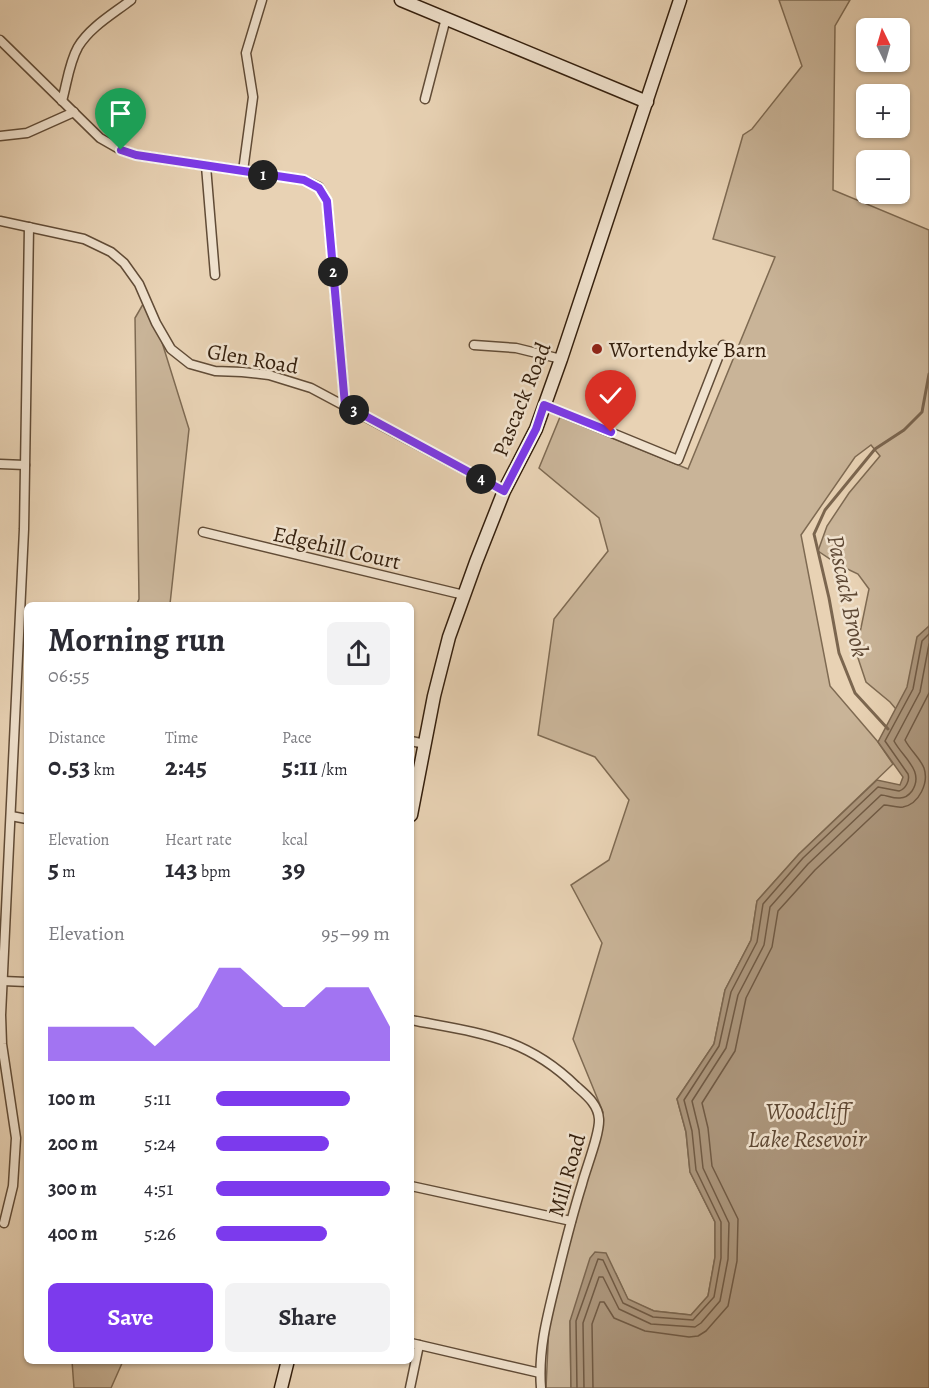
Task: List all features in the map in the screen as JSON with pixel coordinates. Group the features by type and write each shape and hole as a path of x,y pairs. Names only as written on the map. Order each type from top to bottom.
{"street":[{"path":"62,101 78,47 94,28 131,0"},
{"path":"243,171 253,97 246,53 262,0"},
{"path":"401,0 647,102"},
{"name":"Pascack Road","path":"414,800 442,664 464,595 504,491 536,429 681,0"},
{"path":"425,99 446,18"},
{"path":"0,40 100,138 121,150 136,155 304,180 312,183 324,194 327,201 345,405"},
{"path":"0,136 27,133 74,112"},
{"path":"206,166 215,275"},
{"name":"Glen Road","path":"0,221 84,239 111,252 124,263 139,284 168,344 190,364 215,371 249,372 293,381 311,388 504,491"},
{"path":"4,1223 13,1186 16,1138 3,1044 3,981 24,529 29,227"},
{"path":"474,345 516,348 561,359"},
{"path":"544,405 678,460 723,345"},
{"path":"0,464 26,465"},
{"name":"Edgehill Court","path":"203,532 464,595"},
{"path":"414,742 425,744"},
{"path":"11,816 24,818"},
{"path":"3,981 24,982"},
{"name":"Mill Road","path":"414,1021 487,1034 522,1047 562,1072 597,1110 598,1127 571,1221 544,1329 541,1388"},
{"path":"414,1187 571,1221"},
{"path":"415,1343 540,1373"},
{"path":"281,1388 287,1364"},
{"path":"410,1388 413,1364"}],"shaded area":[{"path":"779,0 850,0 835,26 833,190 856,200 856,204 867,204 929,230 929,748 890,702 866,682 856,652 869,589 858,574 818,551 827,526 849,493 880,456 871,445 855,457 801,535 830,686 878,742 893,764 799,854 757,901 751,940 725,990 714,1044 677,1099 686,1132 690,1172 715,1222 715,1257 708,1296 691,1315 654,1311 628,1300 616,1274 570,1321 571,1388 546,1388 549,1324 603,1112 573,1039 602,943 571,885 609,860 629,800 595,757 538,735 554,619 608,551 599,518 539,468 560,417 688,469 775,257 713,239 743,135 752,129 802,66"},
{"path":"146,299 156,323 189,429 170,602 138,602 135,318"},
{"path":"72,1364 122,1364 111,1388 74,1388"}],"water":[{"name":"Woodcliff Lake Resevoir","path":"929,626 929,1388 571,1388 570,1321 590,1258 595,1252 606,1253 628,1299 654,1311 691,1315 708,1296 715,1257 715,1222 690,1172 686,1132 677,1099 714,1044 725,990 751,940 757,901 799,854 877,780 900,785 903,777 878,742 907,687 917,637"}],"waterway":[{"name":"Pascack Brook","path":"888,729 855,693 839,653 814,534 825,510 875,449 904,430 922,412 929,374"}],"place":[{"name":"Wortendyke Barn","path":"597,349"}],"route":[{"path":"121,150 136,155 304,180 319,188 327,201 345,405 504,491 536,429 544,405 611,432"}]}
